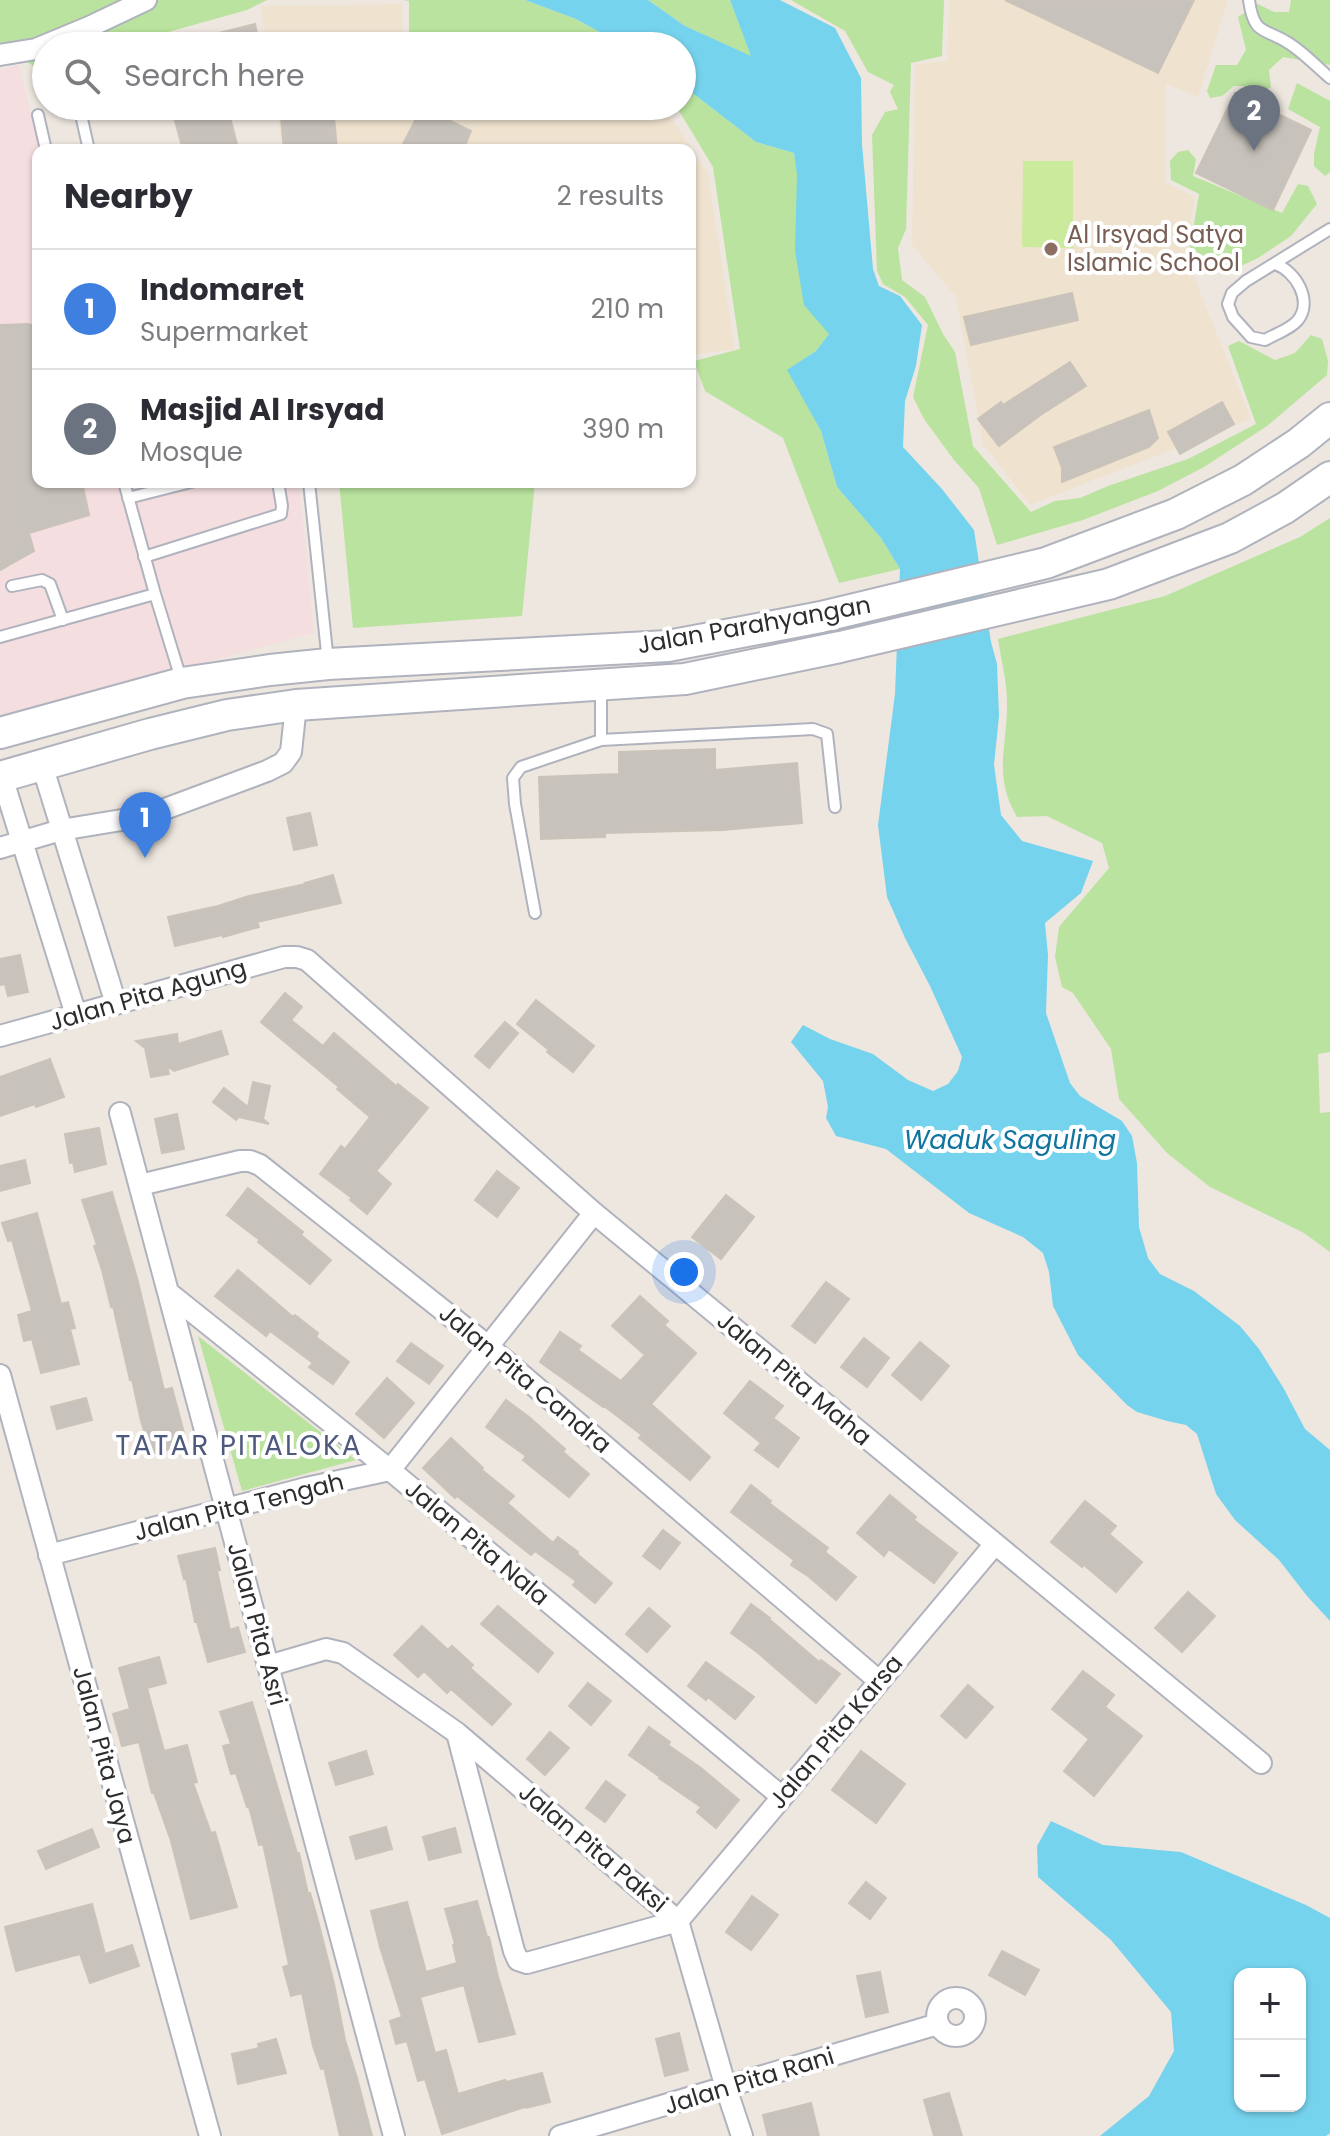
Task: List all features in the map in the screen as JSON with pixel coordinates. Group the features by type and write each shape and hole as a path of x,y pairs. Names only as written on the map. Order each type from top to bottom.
{"main road":[{"name":"Jalan Parahyangan","path":"0,733 182,683 328,664 668,646 821,617 1046,563 1176,514 1243,480 1330,418"},
{"name":"Jalan Parahyangan","path":"1,777 227,715 296,705 685,679 840,647 1109,584 1230,538 1285,508 1330,477"},
{"path":"409,661 409,698"}],"street":[{"path":"77,32 146,0"},
{"path":"0,55 32,50"},
{"path":"0,848 61,830 146,816 267,771 283,763 291,752 296,705"},
{"path":"42,765 116,1004"},
{"path":"1,777 76,1015"},
{"name":"Jalan Pita Agung","path":"0,1036 284,957 297,957"},
{"name":"Jalan Pita Maha","path":"297,957 307,960 594,1213 1261,1763"},
{"name":"Jalan Pita Asri","path":"120,1113 394,2136"},
{"name":"Jalan Pita Candra","path":"140,1185 240,1161 260,1165 488,1346 879,1681"},
{"path":"390,1470 594,1213"},
{"name":"Jalan Pita Nala","path":"169,1293 390,1470 782,1797"},
{"name":"Jalan Pita Jaya","path":"0,1375 210,2136"},
{"name":"Jalan Pita Tengah","path":"49,1555 306,1488 390,1470"},
{"name":"Jalan Pita Karsa","path":"678,1921 995,1544"},
{"name":"Jalan Pita Paksi","path":"268,1666 326,1649 343,1653 457,1733 678,1921"},
{"name":"Jalan Pita Paksi","path":"457,1733 518,1960 527,1963 678,1921"},
{"path":"678,1921 742,2136"},
{"name":"Jalan Pita Rani","path":"560,2136 938,2024"}],"lane":[{"path":"1249,0 1251,18 1264,33 1289,43 1330,78"},
{"path":"39,120 45,144"},
{"path":"82,120 88,144"},
{"path":"1275,264 1285,267 1293,275 1301,290 1304,309 1296,322 1265,340 1251,337 1233,317 1228,304 1232,293 1246,281 1330,229"},
{"path":"126,488 182,683"},
{"path":"128,498 157,488"},
{"path":"144,557 281,514 279,488"},
{"path":"310,488 328,664"},
{"path":"12,586 42,580 50,584 63,620"},
{"path":"0,637 155,594"},
{"path":"601,686 601,740"},
{"path":"535,913 515,804 513,778 521,767 601,740 813,729 827,734 835,807"}],"shaded area":[{"name":"Al Irsyad Satya Islamic School","path":"949,0 1228,0 1198,97 1166,84 1166,183 1195,197 1185,254 1251,419 1030,505 983,444 956,297 912,245 915,64 947,61"},
{"path":"402,4 402,32 265,32 261,6"},
{"path":"19,65 39,144 32,144 32,488 300,488 314,633 0,718 0,70"},
{"path":"278,120 672,120 689,144 281,144"},
{"path":"696,155 708,173 735,349 696,354"}],"green space":[{"path":"0,0 267,0 247,10 168,32 32,32 32,65 0,48"},
{"path":"403,0 525,0 576,19 600,32 409,32 409,1"},
{"path":"648,0 730,0 752,57 685,26"},
{"path":"791,0 944,0 942,56 911,63 906,229 898,248 902,280 925,297 955,352 973,446 1031,512 1055,501 1080,498 1188,459 1256,424 1228,346 1239,341 1275,360 1295,353 1311,335 1322,339 1328,361 1327,375 1267,426 1204,467 1158,491 1083,520 997,545 979,488 924,419 913,397 928,325 905,297 883,284 877,271 872,135 885,112 898,109 890,92 894,85 868,72 845,31"},
{"path":"1291,0 1330,0 1330,65 1283,57 1269,70 1271,87 1262,93 1234,86 1222,96 1210,98 1207,91 1216,65 1237,65 1246,50 1238,17 1258,4 1274,12 1289,12"},
{"path":"1297,83 1330,101 1330,172 1325,176 1314,166 1320,127 1288,109"},
{"path":"696,96 756,142 794,153 829,334 816,351 788,370 821,431 837,487 881,538 900,569 839,583 783,438 705,391 696,360 740,349 713,167 685,120 696,120"},
{"path":"1188,150 1196,159 1193,176 1282,213 1298,184 1308,186 1317,204 1291,236 1258,258 1226,273 1190,247 1199,194 1171,180 1170,161 1178,152"},
{"path":"1023,161 1073,161 1073,248 1022,247"},
{"path":"340,488 534,488 522,616 353,628"},
{"path":"1330,518 1330,1052 1318,1054 1320,1113 1330,1112 1330,1252 1304,1233 1210,1187 1167,1153 1119,1099 1111,1049 1073,993 1062,987 1055,957 1059,927 1109,868 1102,843 1047,816 1017,817 1009,802 1003,773 1007,693 998,639 1165,596 1300,537"},
{"path":"198,1336 356,1460 242,1491"}],"water":[{"name":"Waduk Saguling","path":"525,0 648,0 685,26 751,56 730,0 780,0 835,28 861,78 862,144 873,269 879,286 900,296 922,325 916,366 905,401 903,447 974,530 997,664 999,716 994,765 1001,815 1022,841 1093,861 1081,893 1045,923 1048,955 1046,1013 1070,1083 1080,1096 1122,1121 1132,1136 1137,1163 1139,1227 1148,1258 1160,1274 1194,1291 1240,1326 1259,1349 1305,1429 1330,1450 1330,1621 1279,1560 1235,1520 1216,1494 1197,1434 1186,1425 1137,1412 1078,1355 1053,1306 1043,1253 1023,1237 969,1213 886,1149 836,1136 826,1118 828,1107 823,1081 791,1042 803,1025 830,1039 873,1054 908,1080 933,1091 948,1084 958,1071 962,1057 887,897 878,825 895,694 900,569 881,538 837,487 821,431 787,370 816,351 829,334 804,305 795,251 797,175 794,153 756,142 696,96 696,32 600,32 576,19"},
{"path":"1051,1821 1103,1845 1181,1852 1330,1918 1330,2133 1326,2136 1100,2136 1149,2096 1174,2051 1171,2012 1111,1940 1038,1877 1037,1846"}],"building":[{"path":"1005,0 1194,0 1158,73"},
{"path":"255,24 257,32 223,32"},
{"path":"1235,93 1311,130 1273,210 1196,173"},
{"path":"175,120 231,120 237,144 181,144"},
{"path":"281,120 334,120 336,144 283,144"},
{"path":"415,120 449,120 471,131 466,144 403,144"},
{"path":"1072,293 1078,320 971,345 964,317"},
{"path":"0,325 32,325 32,488 83,488 89,515 29,533 34,551 0,570"},
{"path":"1070,362 1086,386 999,446 978,419"},
{"path":"1222,402 1234,424 1180,454 1168,432"},
{"path":"1149,410 1158,438 1149,447 1062,482 1062,468 1054,447"},
{"path":"715,749 715,770 797,763 802,823 541,839 539,777 619,774 619,752"},
{"path":"310,813 317,845 294,850 287,818"},
{"path":"333,875 341,903 257,922 259,927 223,937 175,946 168,917"},
{"path":"20,955 28,992 8,996 5,984 0,985 0,959"},
{"path":"285,993 302,1007 291,1020 323,1046 334,1033 396,1086 398,1084 428,1108 376,1171 391,1184 367,1214 350,1200 352,1198 320,1174 341,1146 345,1149 370,1117 261,1022"},
{"path":"536,1000 594,1046 573,1072 517,1024"},
{"path":"505,1022 518,1033 489,1068 475,1056"},
{"path":"221,1031 228,1054 174,1071 167,1066 169,1074 151,1077 145,1048 136,1041 177,1034 178,1044"},
{"path":"50,1059 64,1097 0,1116 0,1077"},
{"path":"253,1082 270,1086 263,1119 269,1124 239,1117 236,1120 213,1102 224,1088 248,1107"},
{"path":"177,1114 184,1149 162,1153 155,1119"},
{"path":"99,1128 106,1164 75,1172 73,1162 70,1163 65,1134"},
{"path":"25,1160 30,1183 0,1191 0,1166"},
{"path":"497,1171 519,1188 497,1217 475,1200"},
{"path":"248,1188 303,1232 301,1235 331,1260 310,1284 227,1215"},
{"path":"112,1192 164,1390 172,1388 187,1444 152,1454 94,1246 97,1245 82,1200"},
{"path":"726,1195 754,1217 721,1259 692,1237"},
{"path":"37,1213 61,1304 68,1302 75,1328 70,1329 79,1364 41,1373 32,1339 24,1341 18,1315 32,1311 12,1240 8,1241 2,1223"},
{"path":"238,1270 293,1317 295,1315 318,1333 316,1337 349,1362 333,1384 309,1367 313,1363 270,1331 266,1336 215,1296"},
{"path":"826,1282 849,1299 815,1343 792,1326"},
{"path":"640,1296 668,1321 664,1325 696,1353 651,1404 710,1457 690,1480 639,1438 642,1435 540,1362 560,1332 581,1346 578,1350 621,1381 645,1355 612,1326"},
{"path":"864,1338 889,1358 867,1387 841,1367"},
{"path":"920,1342 949,1366 921,1400 892,1375"},
{"path":"411,1343 443,1366 429,1384 397,1361"},
{"path":"387,1378 414,1403 384,1438 356,1414"},
{"path":"750,1381 783,1406 773,1418 799,1438 778,1467 755,1450 761,1443 724,1413"},
{"path":"86,1398 92,1420 57,1429 51,1407"},
{"path":"506,1400 565,1449 563,1452 589,1474 569,1497 523,1460 526,1456 486,1427"},
{"path":"451,1438 482,1470 514,1496 507,1503 553,1543 558,1537 578,1552 612,1583 595,1603 573,1585 576,1581 535,1551 531,1555 457,1496 455,1498 423,1468"},
{"path":"751,1485 771,1501 769,1503 828,1548 825,1552 856,1577 836,1600 791,1565 794,1560 731,1512"},
{"path":"890,1495 916,1517 914,1520 957,1553 934,1583 889,1549 884,1556 857,1533"},
{"path":"1085,1501 1116,1526 1109,1534 1142,1562 1116,1592 1051,1542"},
{"path":"663,1530 680,1543 660,1569 643,1556"},
{"path":"215,1548 230,1630 238,1627 245,1652 208,1662 178,1556"},
{"path":"1188,1592 1215,1616 1182,1652 1155,1628"},
{"path":"751,1604 819,1662 821,1660 840,1674 816,1703 731,1633"},
{"path":"498,1606 553,1653 538,1672 481,1624"},
{"path":"649,1608 670,1626 647,1652 626,1634"},
{"path":"422,1626 448,1650 452,1646 473,1665 470,1668 511,1704 492,1725 451,1689 447,1693 424,1671 418,1677 394,1655"},
{"path":"159,1657 166,1683 147,1688 164,1751 187,1745 197,1782 193,1783 211,1833 215,1832 237,1907 191,1919 171,1841 152,1793 139,1742 122,1746 113,1714 130,1709 119,1668"},
{"path":"706,1662 754,1697 735,1719 708,1697 706,1700 688,1686"},
{"path":"1083,1671 1114,1695 1105,1707 1142,1736 1094,1796 1064,1771 1089,1739 1052,1709"},
{"path":"588,1683 611,1701 591,1725 569,1706"},
{"path":"968,1685 993,1707 966,1738 941,1716"},
{"path":"252,1702 317,1917 345,2040 372,2136 340,2136 324,2068 321,2069 313,2046 302,1993 291,1996 283,1967 289,1965 263,1844 259,1845 249,1807 236,1773 231,1774 223,1746 231,1744 220,1712"},
{"path":"649,1727 739,1800 716,1828 697,1812 701,1807 629,1755"},
{"path":"550,1732 569,1748 545,1775 527,1759"},
{"path":"366,1751 373,1774 336,1785 329,1763"},
{"path":"861,1751 905,1784 876,1823 832,1790"},
{"path":"606,1781 625,1795 605,1822 586,1808"},
{"path":"386,1827 392,1849 356,1859 350,1837"},
{"path":"455,1828 461,1852 429,1860 423,1837"},
{"path":"92,1829 99,1847 46,1869 38,1851"},
{"path":"866,1882 886,1898 870,1919 849,1903"},
{"path":"752,1896 778,1915 751,1950 726,1932"},
{"path":"477,1901 515,2034 479,2042 464,1985 420,1997 435,2053 446,2050 458,2094 542,2073 550,2102 442,2134 425,2079 418,2081 407,2041 396,2044 390,2021 402,2017 371,1911 407,1902 426,1972 457,1963 445,1909"},
{"path":"92,1904 105,1954 132,1945 139,1966 90,1983 80,1954 16,1971 5,1927"},
{"path":"1002,1951 1039,1970 1025,1995 989,1975"},
{"path":"880,1972 888,2012 866,2017 857,1976"},
{"path":"679,2033 688,2070 665,2076 656,2039"},
{"path":"276,2039 286,2073 238,2084 232,2054 259,2048 258,2044"},
{"path":"949,2093 962,2136 934,2136 924,2100"},
{"path":"811,2103 819,2136 768,2136 763,2115"}],"place":[{"name":"Masjid Al Irsyad","path":"1254,151"},
{"name":"Al Irsyad Satya Islamic School","path":"1051,249"},
{"name":"Indomaret","path":"145,858"}],"district":[{"name":"TATAR PITALOKA","path":"239,1445"}]}
